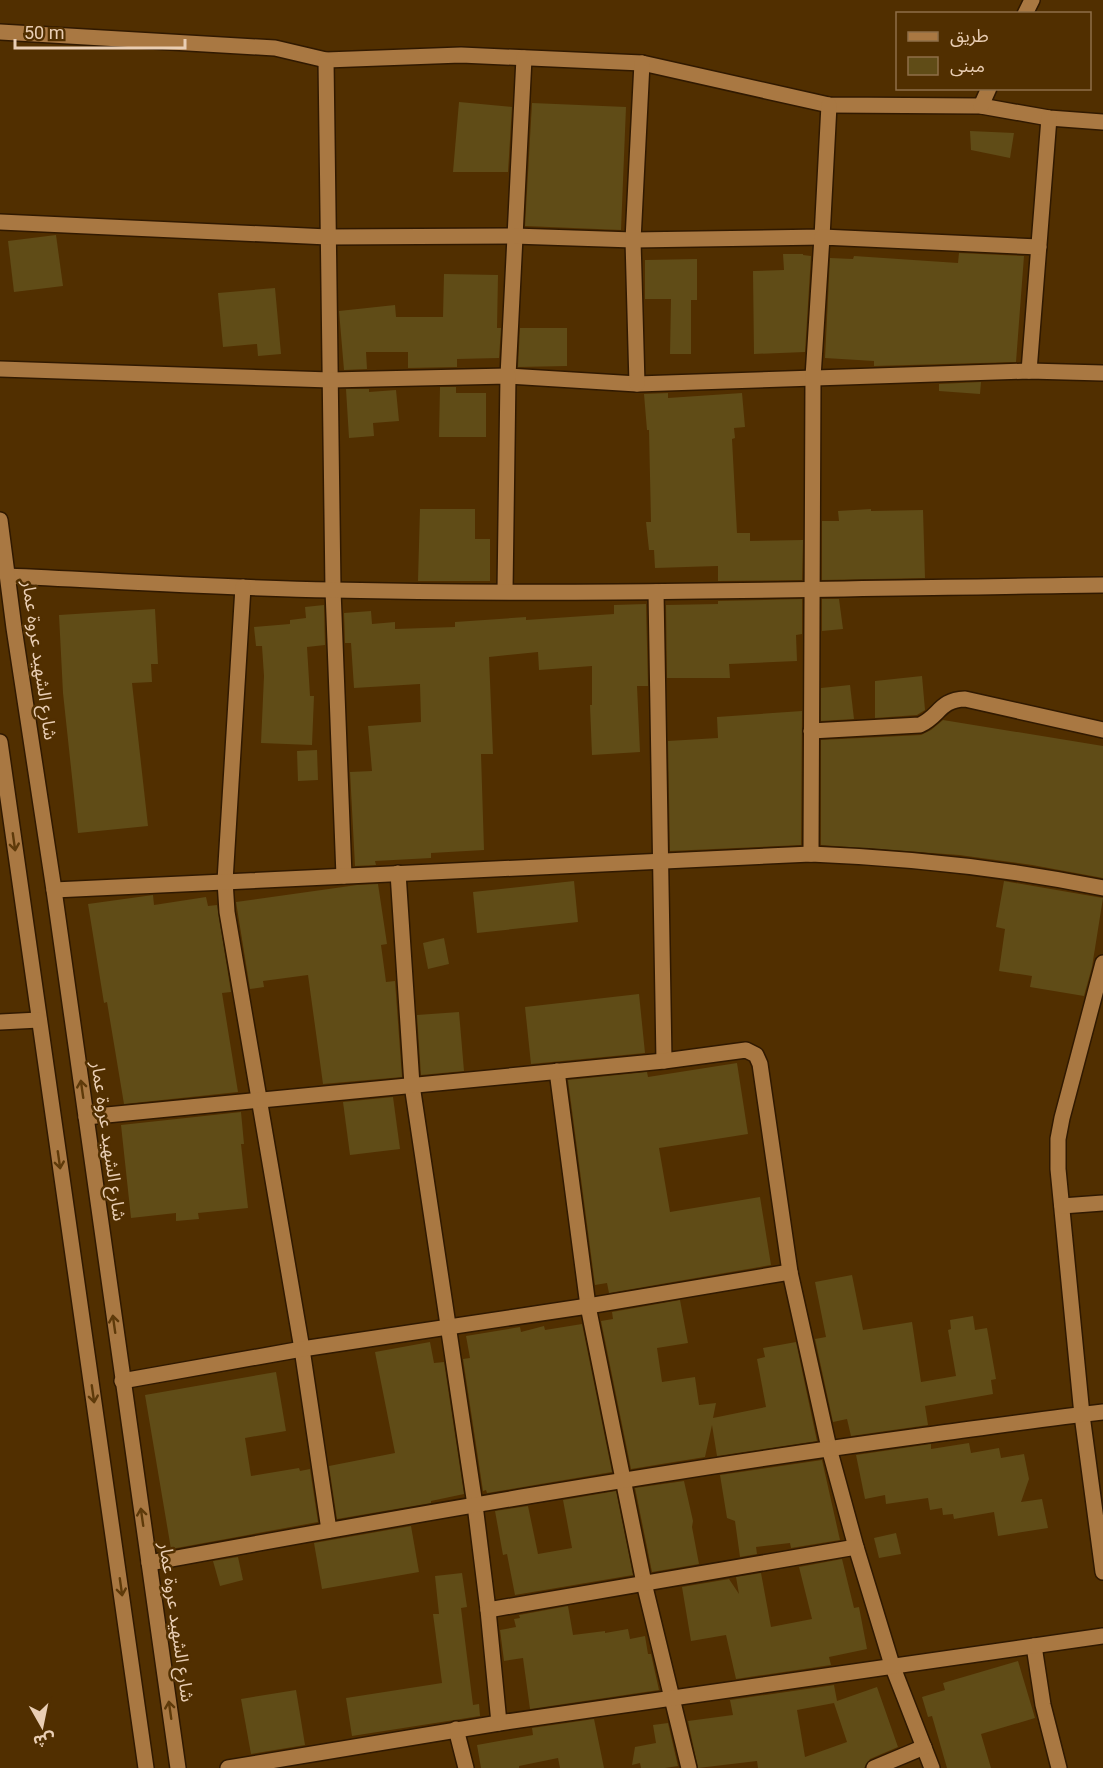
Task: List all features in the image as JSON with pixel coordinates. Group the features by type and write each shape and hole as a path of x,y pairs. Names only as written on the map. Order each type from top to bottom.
{"street":[{"path":"0,32 275,48 326,60 461,55 642,63 829,105 981,106 1050,118 1103,122"},
{"path":"505,591 508,376 524,58"},
{"path":"326,60 333,590 344,876"},
{"path":"637,384 633,240 642,63"},
{"path":"981,106 988,90"},
{"path":"811,854 813,377 829,105"},
{"path":"1029,371 1050,118"},
{"path":"0,222 328,237 514,236 633,240 822,237 1039,247"},
{"path":"0,369 330,380 508,376 637,384 1029,371 1103,373"},
{"name":"شارع الشهيد عروة عمار","path":"0,520 15,640 54,890 178,1768"},
{"path":"8,576 333,590 656,592 1103,585"},
{"path":"243,587 225,881 231,942 302,1348 329,1530"},
{"path":"656,592 664,1061"},
{"path":"811,731 920,725 928,722 944,704 957,699 1103,730"},
{"path":"0,742 146,1768"},
{"path":"54,890 811,854 890,857 969,865 1103,888"},
{"path":"398,873 412,1085 475,1505 499,1723"},
{"path":"1103,963 1099,996 1062,1118 1058,1139 1058,1168 1082,1414 1103,1572"},
{"path":"0,1022 39,1020"},
{"path":"86,1117 664,1061 746,1050 756,1055 759,1059 790,1272 829,1449 892,1665 932,1768"},
{"path":"557,1071 588,1306 644,1583 689,1768"},
{"path":"1062,1206 1103,1203"},
{"path":"122,1381 302,1348 588,1306 790,1272"},
{"path":"149,1563 622,1480 1103,1412"},
{"path":"488,1610 856,1547"},
{"path":"228,1768 456,1729 1103,1636"},
{"path":"1034,1646 1043,1705 1059,1768"},
{"path":"456,1729 466,1768"},
{"path":"874,1768 924,1747"}],"building":[{"path":"459,102 512,107 508,172 453,172"},
{"path":"532,103 626,107 621,230 525,226"},
{"path":"970,131 1014,133 1010,158 971,150"},
{"path":"56,235 63,286 14,292 8,241"},
{"path":"959,253 1024,256 1016,362 874,366 874,361 825,358 830,258 853,259 854,256 958,263"},
{"path":"783,254 811,256 805,352 754,354 753,271 784,270"},
{"path":"697,259 697,300 691,300 691,354 670,354 671,299 645,299 645,260"},
{"path":"444,274 498,275 497,328 501,328 499,358 457,359 457,367 408,368 408,352 366,352 367,369 344,370 339,311 395,305 396,317 443,317"},
{"path":"275,288 281,354 258,356 257,344 223,347 218,293"},
{"path":"520,328 567,328 567,366 518,367"},
{"path":"981,382 980,394 939,391 939,384"},
{"path":"440,387 456,387 456,393 486,393 486,437 439,437"},
{"path":"346,389 369,389 369,392 396,390 399,421 373,423 374,436 349,438"},
{"path":"668,393 668,398 742,393 745,427 734,428 735,438 732,439 737,533 750,533 750,541 803,540 802,580 718,581 718,566 655,568 654,550 649,550 646,522 651,522 649,430 647,430 644,394"},
{"path":"420,509 475,509 475,539 490,539 490,581 418,581"},
{"path":"871,509 871,511 923,510 925,578 822,580 822,521 839,521 838,511"},
{"path":"802,599 802,634 796,635 797,661 729,664 730,678 667,678 666,605"},
{"path":"822,599 839,599 843,629 822,631"},
{"path":"646,604 648,686 637,686 640,752 592,755 590,705 592,705 592,666 539,670 538,652 489,657 493,754 481,754 484,850 431,853 431,858 375,861 376,865 355,866 350,772 372,771 368,726 421,722 420,684 354,688 351,643 345,643 344,613 371,611 372,624 395,622 395,629 455,627 455,622 526,617 526,620 614,614 614,605"},
{"path":"324,605 325,645 307,647 310,696 314,696 312,745 261,743 264,676 262,646 256,646 254,627 290,624 290,620 306,618 305,607"},
{"path":"155,609 158,664 151,664 152,682 132,683 148,826 78,833 63,693 59,615"},
{"path":"922,676 925,710 917,715 875,718 875,681"},
{"path":"850,685 854,719 821,721 821,688"},
{"path":"802,711 801,845 670,851 668,741 718,738 717,717"},
{"path":"943,720 1103,746 1103,878 959,855 821,845 821,740 921,735"},
{"path":"317,750 318,780 298,781 297,751"},
{"path":"574,881 578,922 477,933 473,892"},
{"path":"1004,881 1103,898 1092,967 1084,996 1030,987 1032,976 999,971 1005,929 996,927"},
{"path":"378,884 387,944 381,945 386,982 395,981 402,1077 323,1084 308,975 263,981 264,987 250,989 236,902"},
{"path":"153,895 154,905 206,897 208,906 217,905 231,992 222,993 238,1092 124,1104 88,904"},
{"path":"444,938 449,964 428,969 423,943"},
{"path":"639,994 645,1053 531,1064 525,1007"},
{"path":"459,1012 464,1071 421,1075 417,1015"},
{"path":"737,1063 748,1134 659,1148 670,1212 760,1197 771,1265 609,1293 607,1283 595,1285 568,1080 647,1072 648,1077"},
{"path":"393,1097 400,1149 350,1155 343,1102"},
{"path":"241,1112 244,1144 241,1144 248,1208 198,1213 199,1219 176,1221 176,1213 131,1218 121,1125"},
{"path":"852,1275 863,1330 912,1322 921,1382 956,1376 948,1330 951,1329 950,1320 973,1316 975,1330 987,1328 996,1379 991,1380 993,1394 925,1406 928,1425 851,1436 847,1419 833,1422 815,1339 826,1337 815,1282"},
{"path":"680,1300 688,1343 657,1348 662,1382 695,1377 699,1405 716,1403 713,1418 766,1407 757,1359 765,1357 763,1348 796,1342 817,1441 717,1456 712,1425 705,1457 631,1469 601,1321 613,1319 612,1312"},
{"path":"582,1324 612,1472 487,1493 486,1490 483,1491 463,1359 470,1358 466,1336 520,1327 521,1332 544,1326 545,1330"},
{"path":"430,1342 434,1363 444,1362 464,1494 431,1501 431,1503 337,1519 329,1466 395,1453 375,1352"},
{"path":"276,1372 286,1431 245,1438 251,1476 299,1468 300,1471 310,1469 318,1522 171,1549 145,1395"},
{"path":"969,1443 971,1453 999,1448 1001,1458 1024,1454 1029,1479 1021,1502 1042,1499 1048,1528 998,1536 994,1512 954,1519 953,1514 943,1515 942,1508 930,1510 928,1498 886,1504 885,1495 865,1499 856,1455 931,1444 931,1449"},
{"path":"822,1460 840,1540 791,1548 790,1543 756,1547 757,1554 740,1557 735,1521 727,1518 720,1475"},
{"path":"684,1481 699,1564 652,1572 635,1488"},
{"path":"616,1491 633,1575 515,1595 507,1554 503,1555 495,1511 528,1506 538,1554 572,1548 563,1500"},
{"path":"411,1526 419,1572 322,1589 314,1543"},
{"path":"896,1533 901,1554 879,1558 874,1538"},
{"path":"238,1557 243,1580 220,1586 213,1561"},
{"path":"842,1559 854,1608 859,1607 867,1649 829,1657 831,1665 736,1679 726,1635 691,1641 682,1587 729,1579 739,1594 736,1577 761,1573 771,1627 812,1619 799,1567"},
{"path":"462,1573 467,1607 461,1608 473,1705 479,1704 480,1716 352,1736 346,1698 442,1683 433,1614 439,1614 435,1576"},
{"path":"568,1606 573,1635 628,1629 630,1639 645,1636 659,1690 530,1709 523,1658 504,1661 500,1630 516,1627 514,1619 520,1618 519,1615"},
{"path":"1018,1661 1035,1718 981,1734 991,1768 947,1768 932,1716 928,1717 922,1697 945,1690 943,1683"},
{"path":"834,1685 837,1701 877,1687 898,1747 870,1759 864,1768 758,1768 757,1761 698,1768 688,1721 733,1715 730,1700","holes":["834,1703 847,1742 805,1757 797,1710"]},
{"path":"296,1690 305,1745 251,1754 241,1699"},
{"path":"594,1719 604,1768 560,1768 558,1758 519,1766 519,1768 481,1768 477,1745 533,1735 532,1728"},
{"path":"668,1723 678,1766 641,1768 640,1763 632,1765 635,1747 656,1743 653,1725"}]}
